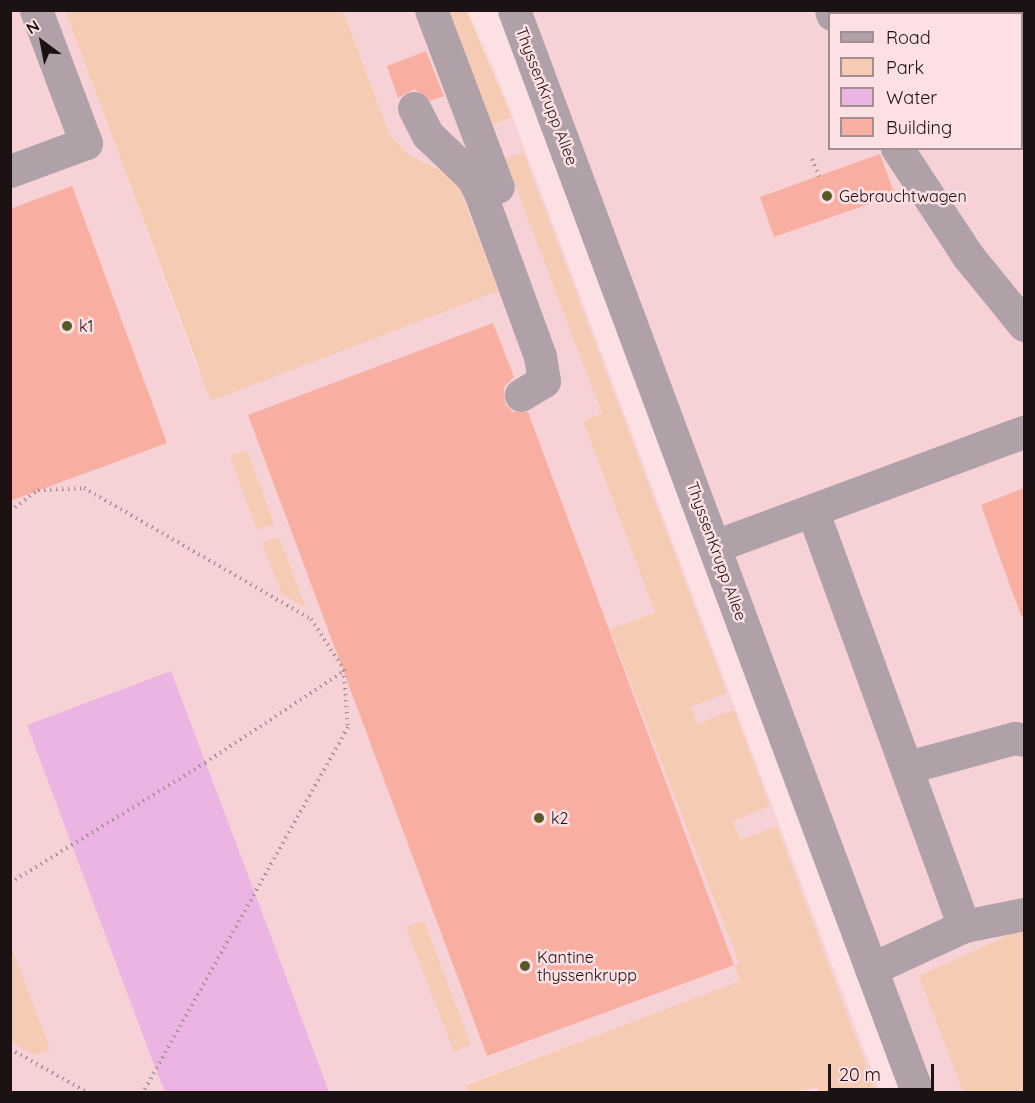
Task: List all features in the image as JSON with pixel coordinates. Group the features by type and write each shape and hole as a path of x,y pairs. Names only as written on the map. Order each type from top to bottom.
{"street":[{"path":"10,171 86,143 36,10"},
{"path":"431,10 498,187"},
{"name":"ThyssenKrupp Allee","path":"514,10 917,1092"},
{"path":"414,108 428,135 472,177 481,195 540,357 544,381 521,395"},
{"path":"899,150 1011,288 1024,325"},
{"path":"715,546 813,512 1024,432"},
{"path":"813,512 908,767 964,926"},
{"path":"908,767 1015,738 1024,740"},
{"path":"871,969 964,926 1024,914"}],"path":[{"path":"812,159 819,177"},
{"path":"10,511 38,490 84,488 311,618 344,670 348,727 256,896 143,1092"},
{"path":"10,883 206,763 344,670"},
{"path":"10,1049 87,1092"}],"shaded area":[{"path":"10,11 65,11 199,372 450,174 409,155 390,135 343,11 442,11 512,117 469,11 498,78 880,1092 876,1092 777,826 741,840 733,820 770,806 734,711 697,724 690,707 727,693 515,179 603,413 583,423 655,613 611,629 740,964 735,965 740,982 466,1084 469,1092 11,1092"},
{"path":"517,11 1024,11 1024,1092 921,1092"}],"green space":[{"path":"65,11 343,11 390,135 409,155 455,177 498,291 211,401"},
{"path":"442,11 467,11 512,117 485,127"},
{"path":"523,152 727,693 691,707 697,724 734,710 770,806 733,821 741,840 777,826 876,1092 818,1092 817,1088 791,1092 469,1092 466,1085 740,981 734,965 739,963 610,629 655,613 583,422 602,413 505,159"},
{"path":"247,450 274,524 257,530 230,456"},
{"path":"279,537 306,608 282,594 262,543"},
{"path":"424,921 471,1045 454,1052 406,927"},
{"path":"1024,928 1024,1092 963,1092 919,976"},
{"path":"11,946 50,1049 34,1055 11,1042"}],"water":[{"path":"171,671 329,1092 165,1092 156,1070 27,725"}],"building":[{"path":"426,51 444,96 431,101 414,89 398,98 387,66"},
{"name":"Gebrauchtwagen","path":"880,154 895,195 774,237 760,197"},
{"name":"k1","path":"72,186 167,443 10,501 10,209"},
{"name":"k2","path":"493,323 514,377 504,387 505,404 513,412 528,412 734,965 487,1056 248,415"},
{"path":"1024,488 1024,616 1021,616 981,505"}],"place":[{"name":"Gebrauchtwagen","path":"827,196"},
{"name":"k1","path":"67,326"},
{"name":"k2","path":"539,818"},
{"name":"Kantine thyssenkrupp","path":"525,966"}]}
